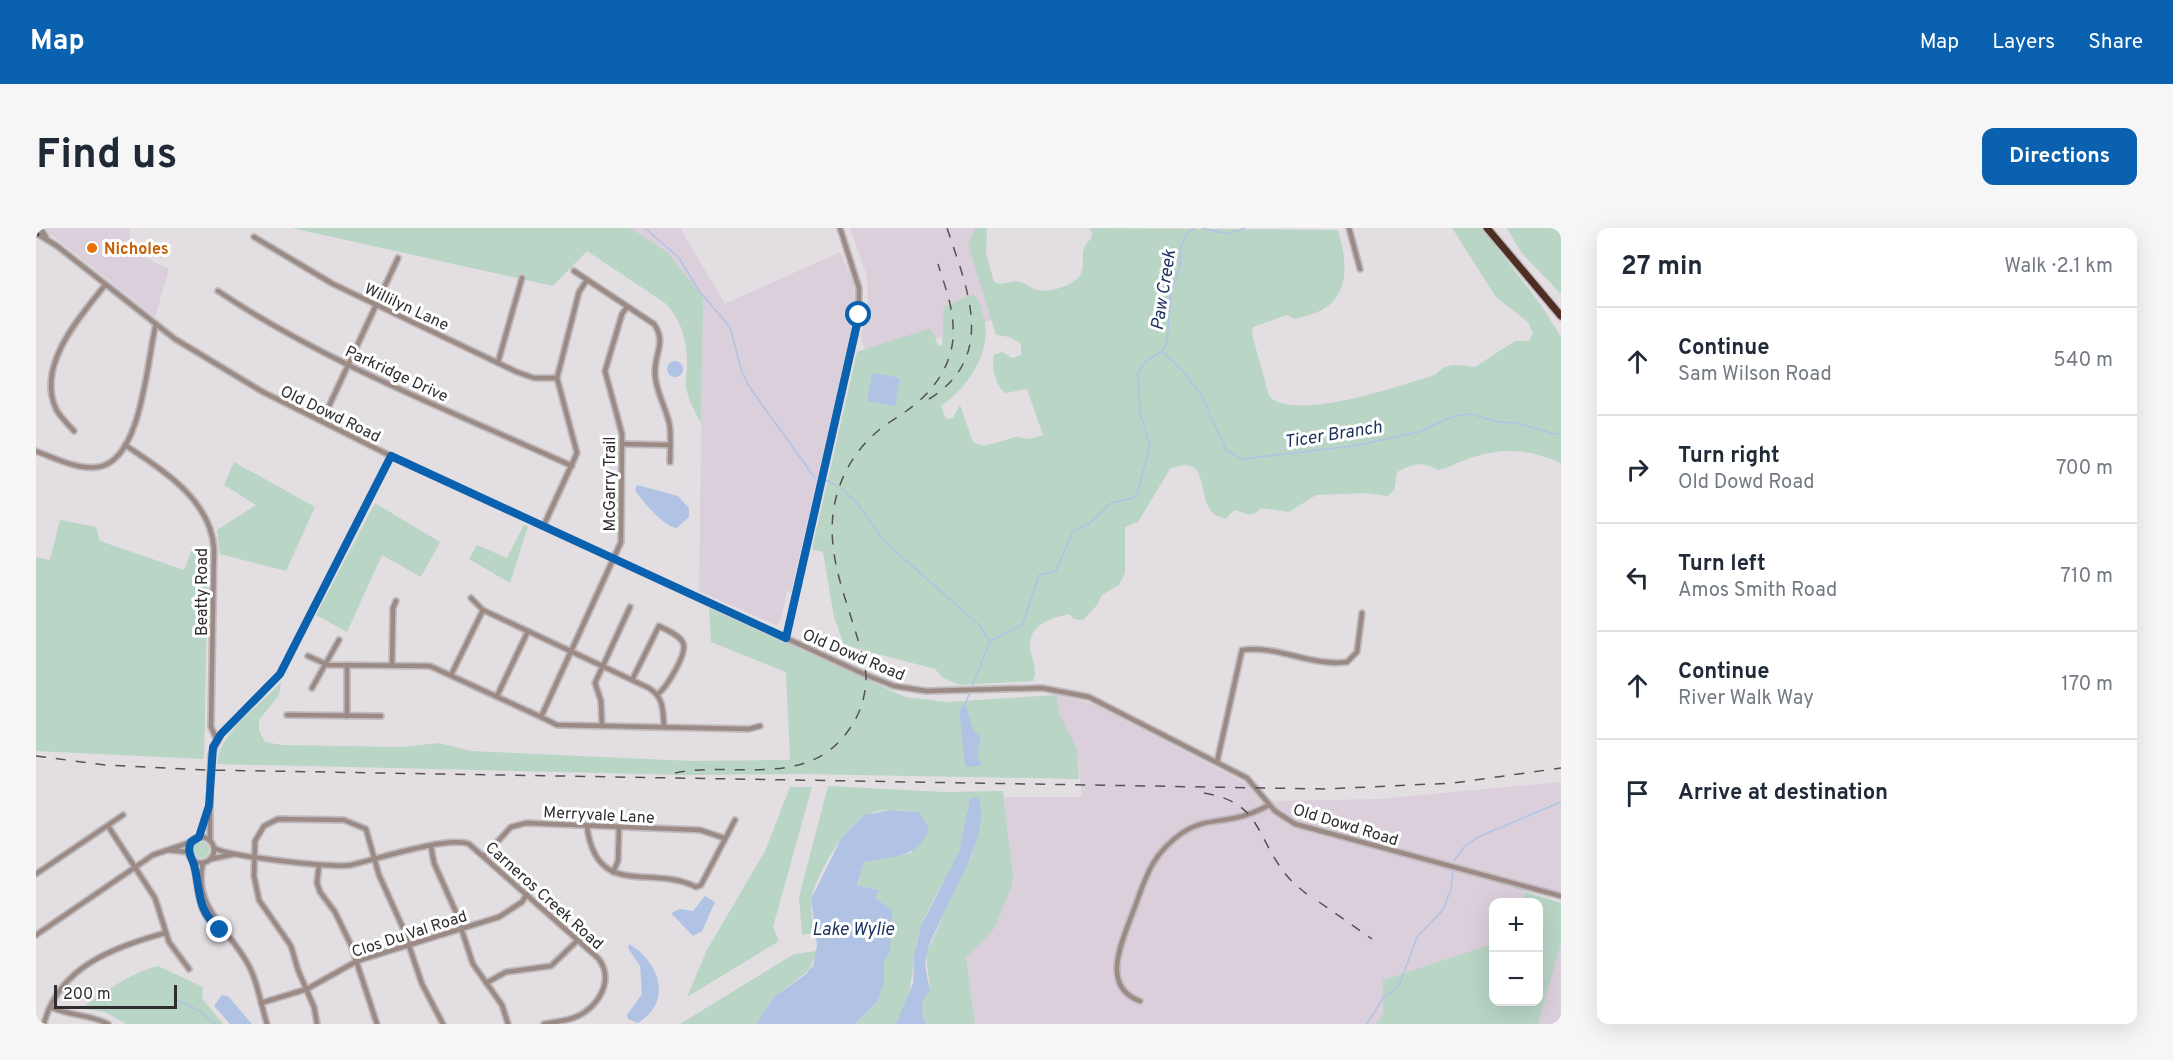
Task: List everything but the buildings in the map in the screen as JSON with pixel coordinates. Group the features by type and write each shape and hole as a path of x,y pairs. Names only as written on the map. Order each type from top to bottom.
{"highway":[{"path":"1487,228 1561,316"}],"street":[{"name":"Old Dowd Road","path":"40,228 48,239 105,285 156,324 228,372 391,456 894,686 926,691 1049,688 1089,697 1247,778 1284,819 1301,826 1561,896"},
{"path":"786,638 859,315 859,288 840,228"},
{"path":"1349,228 1360,269"},
{"name":"Old Dowd Road","path":"36,234 48,239"},
{"name":"Willilyn Lane","path":"254,237 321,278 498,362 534,378 557,378"},
{"path":"322,421 398,258"},
{"path":"574,271 654,324 661,336 655,379 670,428 670,462"},
{"path":"498,362 522,278"},
{"path":"544,525 572,466 577,445 557,378 579,292 587,280"},
{"path":"74,431 56,410 51,395 54,361 80,319 105,285"},
{"name":"Parkridge Drive","path":"218,291 272,324 349,364 572,466"},
{"name":"McGarry Trail","path":"541,717 621,542 621,429 605,371 622,314 627,307"},
{"path":"36,451 80,466 99,467 111,462 125,445 138,417 156,324"},
{"path":"622,444 670,445"},
{"name":"Beatty Road","path":"125,445 166,472 180,485 199,509 211,531 214,558 211,727 217,740"},
{"path":"193,860 203,863 211,859 214,848 210,840 209,806 211,755 217,740 280,674 391,456"},
{"path":"471,598 483,610 658,694 663,704 664,727"},
{"path":"392,665 393,608 396,601"},
{"path":"602,726 601,701 595,683 630,607"},
{"path":"451,675 483,610"},
{"path":"1217,762 1242,650 1266,649 1310,658 1347,662 1357,652 1362,613"},
{"path":"632,680 659,626 678,637 683,642 684,650 665,688 658,694"},
{"path":"497,696 528,631"},
{"path":"312,688 339,640"},
{"path":"308,656 327,665 430,666 557,725 749,729 760,726"},
{"path":"347,665 347,716"},
{"path":"287,715 381,716"},
{"path":"1140,1001 1128,996 1121,987 1117,961 1122,939 1145,874 1167,846 1196,824 1234,818 1269,805"},
{"path":"36,935 135,867 164,850 191,842 199,837 209,806"},
{"path":"36,874 123,815"},
{"path":"317,1024 288,938 259,900 254,856 259,832 274,820 344,820 366,829 379,875 409,944 422,984 443,1024"},
{"path":"587,827 592,850 613,872 625,878 678,880 696,887 701,885 735,820"},
{"name":"Merryvale Lane","path":"484,856 502,835 517,824 710,831 724,838"},
{"path":"108,826 155,898 165,933 189,969"},
{"path":"613,872 618,861 619,828"},
{"path":"199,837 210,840"},
{"path":"191,842 188,852 193,860 199,901 208,917 224,932"},
{"name":"Carneros Creek Road","path":"214,848 238,854 319,865 349,865 430,847 461,842 469,844 578,940 601,962 605,970 606,984 599,997 579,1014 557,1023 544,1024"},
{"path":"430,847 475,970 502,1005 508,1024"},
{"path":"164,850 188,852"},
{"name":"Carneros Creek Road","path":"211,859 238,854"},
{"path":"203,863 201,879 203,896 224,932 251,969 267,1024"},
{"path":"319,865 317,883 320,892 335,912 357,961 377,1024"},
{"name":"Clos Du Val Road","path":"261,1003 307,989 357,961 499,917 522,902 527,894"},
{"path":"44,1024 50,1007 64,984 84,966 127,944 165,933"},
{"path":"486,983 506,972 551,966 578,940"},
{"path":"50,1007 65,1014 106,1023"}],"shaded area":[{"path":"43,228 129,228 130,251 169,269 155,317"},
{"path":"630,228 680,228 725,304 840,252 853,282 856,298 854,321 791,592 787,591 780,622 776,625 699,591 703,297"},
{"path":"850,228 979,228 970,240 995,319 869,361 861,337 868,302 867,276"},
{"path":"1057,695 1093,704 1245,783 1273,801 1379,799 1561,782 1561,892 1526,883 1523,898 1489,898 1489,945 1383,980 1383,1014 1375,1024 975,1024 966,958 994,929 1013,876 1004,797 1082,797 1077,749 1059,713"},
{"path":"1561,943 1561,1024 1538,1024 1543,1006"}],"green space":[{"path":"292,228 630,228 667,252 703,297 701,423 690,402 686,388 686,347 676,316 665,303 587,251 553,286"},
{"path":"975,228 987,228 986,253 994,282 1001,284 1018,281 1045,291 1065,286 1075,281 1080,275 1083,251 1091,239 1092,233 1089,228 1338,230 1343,252 1344,274 1342,285 1332,303 1309,315 1295,319 1287,315 1253,327 1252,334 1269,396 1282,403 1301,406 1324,404 1374,393 1435,375 1448,366 1475,367 1515,341 1529,341 1533,333 1528,322 1496,297 1452,228 1482,228 1541,305 1561,337 1561,463 1540,455 1508,451 1474,457 1439,470 1418,464 1397,472 1394,490 1388,496 1366,493 1316,495 1289,512 1261,508 1249,514 1234,510 1226,519 1214,514 1208,506 1197,471 1192,466 1183,465 1170,469 1138,522 1125,527 1125,573 1119,585 1102,595 1097,605 1083,620 1074,619 1069,614 1046,621 1035,630 1030,644 1035,670 1033,681 960,685 943,678 935,669 844,645 834,617 823,552 812,549 857,352 928,329 933,332 938,346 942,345 944,307 973,294 982,309 986,328 985,341 977,366 969,378 961,389 941,406 946,419 953,418 960,405 973,442 984,446 1016,437 1029,439 1043,435 1027,389 1005,393 996,380 994,355 1002,352 1012,358 1021,355 1021,344 1010,337 996,335 968,245"},
{"path":"1507,228 1561,228 1561,294 1521,252"},
{"path":"234,462 315,507 286,571 220,554 217,530 256,505 224,485"},
{"path":"375,503 440,542 421,577 382,555 347,632 316,615"},
{"path":"60,520 96,527 100,541 184,570 192,550 208,562 204,759 36,751 36,557 50,560"},
{"path":"524,525 528,526 510,583 469,559 477,545 507,558"},
{"path":"709,608 905,697 947,702 1057,695 1059,713 1077,749 1079,779 805,774 687,775 217,764 225,740 281,682 279,695 259,720 259,731 265,742 282,745 402,747 439,743 471,751 692,761 790,760 786,672 711,642"},
{"path":"828,786 945,792 1003,791 1013,876 1011,888 994,929 966,958 975,1024 926,1024 922,1006 930,989 926,955 960,876 972,855 981,816 978,798 970,798 959,852 921,927 917,939 910,989 903,1013 896,1024 855,1024 877,1002 884,983 884,962 890,951 890,934 882,903 875,898 879,890 857,885 864,862 911,853 919,812 894,810 875,812 860,819 851,827 828,859 813,892 811,907 815,933 802,935 799,897"},
{"path":"790,787 812,787 773,927 779,941 687,997 707,950 765,851"},
{"path":"198,842 204,842 209,850 207,856 198,858 193,853 193,847"},
{"path":"1525,892 1561,903 1561,943 1538,1024 1375,1024 1383,1014 1383,980 1489,945 1489,1006 1543,1006 1543,898 1523,898"},
{"path":"817,951 809,970 774,997 756,1024 680,1024 794,954"},
{"path":"158,966 203,987 202,998 223,1024 126,1024 105,1012 85,1009 86,1005 120,982"}],"water":[{"path":"672,361 678,361 683,369 681,375 672,377 667,372 667,366"},
{"path":"872,373 900,378 895,406 867,401"},
{"path":"637,485 678,496 689,508 689,517 677,528 672,527 654,513 638,495 635,490"},
{"path":"965,703 973,730 981,738 977,754 981,766 965,767 960,710"},
{"name":"Lake Wylie","path":"970,798 978,798 981,813 979,832 963,874 927,953 926,967 930,990 922,1006 926,1024 896,1024 913,983 914,954 921,926 959,852"},
{"name":"Lake Wylie","path":"891,810 919,812 929,828 925,838 912,851 894,857 864,862 857,885 879,890 875,898 892,910 890,951 884,962 884,983 877,1002 855,1024 756,1024 774,997 806,974 813,966 817,945 811,899 842,837 864,815"},
{"path":"705,896 715,902 702,931 693,936 671,913 680,909 693,911"},
{"path":"629,944 648,961 655,971 658,982 659,993 656,1004 638,1023 628,1019 627,1015 642,994 640,966 628,948"},
{"path":"222,995 228,996 252,1024 230,1024 214,1006"}],"waterway":[{"path":"645,228 679,258 699,291 730,327 741,369 748,385 815,478"},
{"name":"Paw Creek","path":"972,687 990,641 1022,625 1039,575 1056,571 1073,531 1090,523 1111,503 1133,498 1137,494 1150,446 1140,412 1138,373 1145,362 1162,351 1167,343 1171,292 1180,268 1181,246 1187,233 1195,228"},
{"name":"Paw Creek","path":"1202,228 1228,234 1245,228"},
{"name":"Ticer Branch","path":"1162,351 1182,370 1202,396 1226,450 1242,459 1353,446 1419,432 1454,416 1471,414 1498,422 1517,423 1554,434 1561,433"},
{"path":"826,480 835,485"},
{"path":"841,488 857,503 884,541 980,626 989,641"},
{"name":"Paw Creek","path":"965,704 970,692"},
{"path":"1454,861 1464,847 1478,837 1561,802"},
{"path":"1367,1024 1383,998 1399,986 1417,937 1443,910 1451,889 1453,871"},
{"path":"175,999 200,1011 215,1024"}],"railway":[{"path":"929,399 950,382 964,363 970,342 971,320 968,298 947,228"},
{"path":"675,773 698,770 791,767 812,760 831,749 848,731 856,718 864,697 866,675 862,653 842,589 833,546 832,525 835,502 841,481 857,453 882,427 916,404 934,385 947,364 953,339 952,317 938,264"},
{"path":"36,756 105,765 205,770 1325,789 1454,783 1561,768"},
{"path":"1204,793 1222,797 1245,811 1253,820 1284,872 1308,895"},
{"path":"1319,902 1372,939"}],"place":[{"name":"Nicholes","path":"92,248"}],"route":[{"path":"220,930 208,917 199,901 196,871 188,852 191,842 199,837 209,806 213,747 221,734 258,699 280,674 391,456 786,638 859,315"}]}
